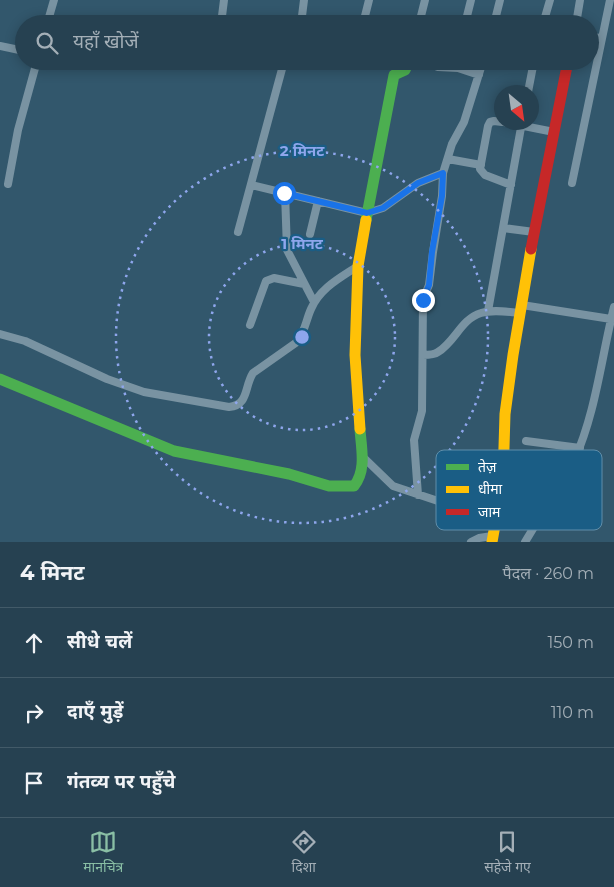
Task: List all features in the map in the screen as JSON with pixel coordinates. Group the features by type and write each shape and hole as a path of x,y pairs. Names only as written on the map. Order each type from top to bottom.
{"street":[{"path":"50,15 54,0"},
{"path":"222,15 224,0"},
{"path":"302,15 304,0"},
{"path":"365,15 369,0"},
{"path":"421,15 425,0"},
{"path":"466,15 470,0"},
{"path":"496,15 500,0"},
{"path":"546,15 550,0"},
{"path":"578,15 580,0"},
{"path":"599,53 610,0"},
{"path":"0,46 15,49"},
{"path":"8,184 18,130 35,70"},
{"path":"238,232 282,70"},
{"path":"0,379 95,417 174,452 289,474 328,486 350,487 356,484 362,474 355,355 358,266 394,75 405,70"},
{"path":"467,70 478,75"},
{"path":"418,494 414,440 422,411 423,300 429,285 432,252 442,196 443,173 452,144 464,122 480,70"},
{"path":"529,85 532,70"},
{"path":"504,450 505,414 521,309 534,232 566,70"},
{"path":"572,184 595,70"},
{"path":"494,120 490,122 480,169 484,175 510,185"},
{"path":"539,128 554,132"},
{"path":"488,311 520,130"},
{"path":"448,159 481,165"},
{"path":"251,185 367,213 383,208 418,183 443,173"},
{"path":"284,193 287,250 314,302"},
{"path":"310,234 318,201"},
{"path":"503,228 534,232"},
{"path":"0,334 25,341 108,379 144,392 229,407 235,406 242,401 253,373 297,342 314,302 327,287 358,266"},
{"path":"250,325 266,281 274,278 304,284"},
{"path":"526,441 580,448 595,399 614,307"},
{"path":"423,355 440,351 471,318 488,311 521,309 611,319"},
{"path":"362,456 393,486 436,500"},
{"path":"525,542 532,530"},
{"path":"471,542 479,538 492,539"}],"traffic: fast":[{"path":"366,220 394,75 405,70"},
{"path":"0,379 174,451 289,474 329,486 354,486 358,480 362,466 360,429"}],"traffic: slow":[{"path":"360,429 355,355 358,266 366,220"},
{"path":"504,450 505,414 531,249"},
{"path":"492,542 494,530"}],"traffic: jam":[{"path":"531,249 566,70"}],"route":[{"path":"284,193 367,213 383,208 418,183 443,173 442,196 432,252 429,285 423,300"}]}
